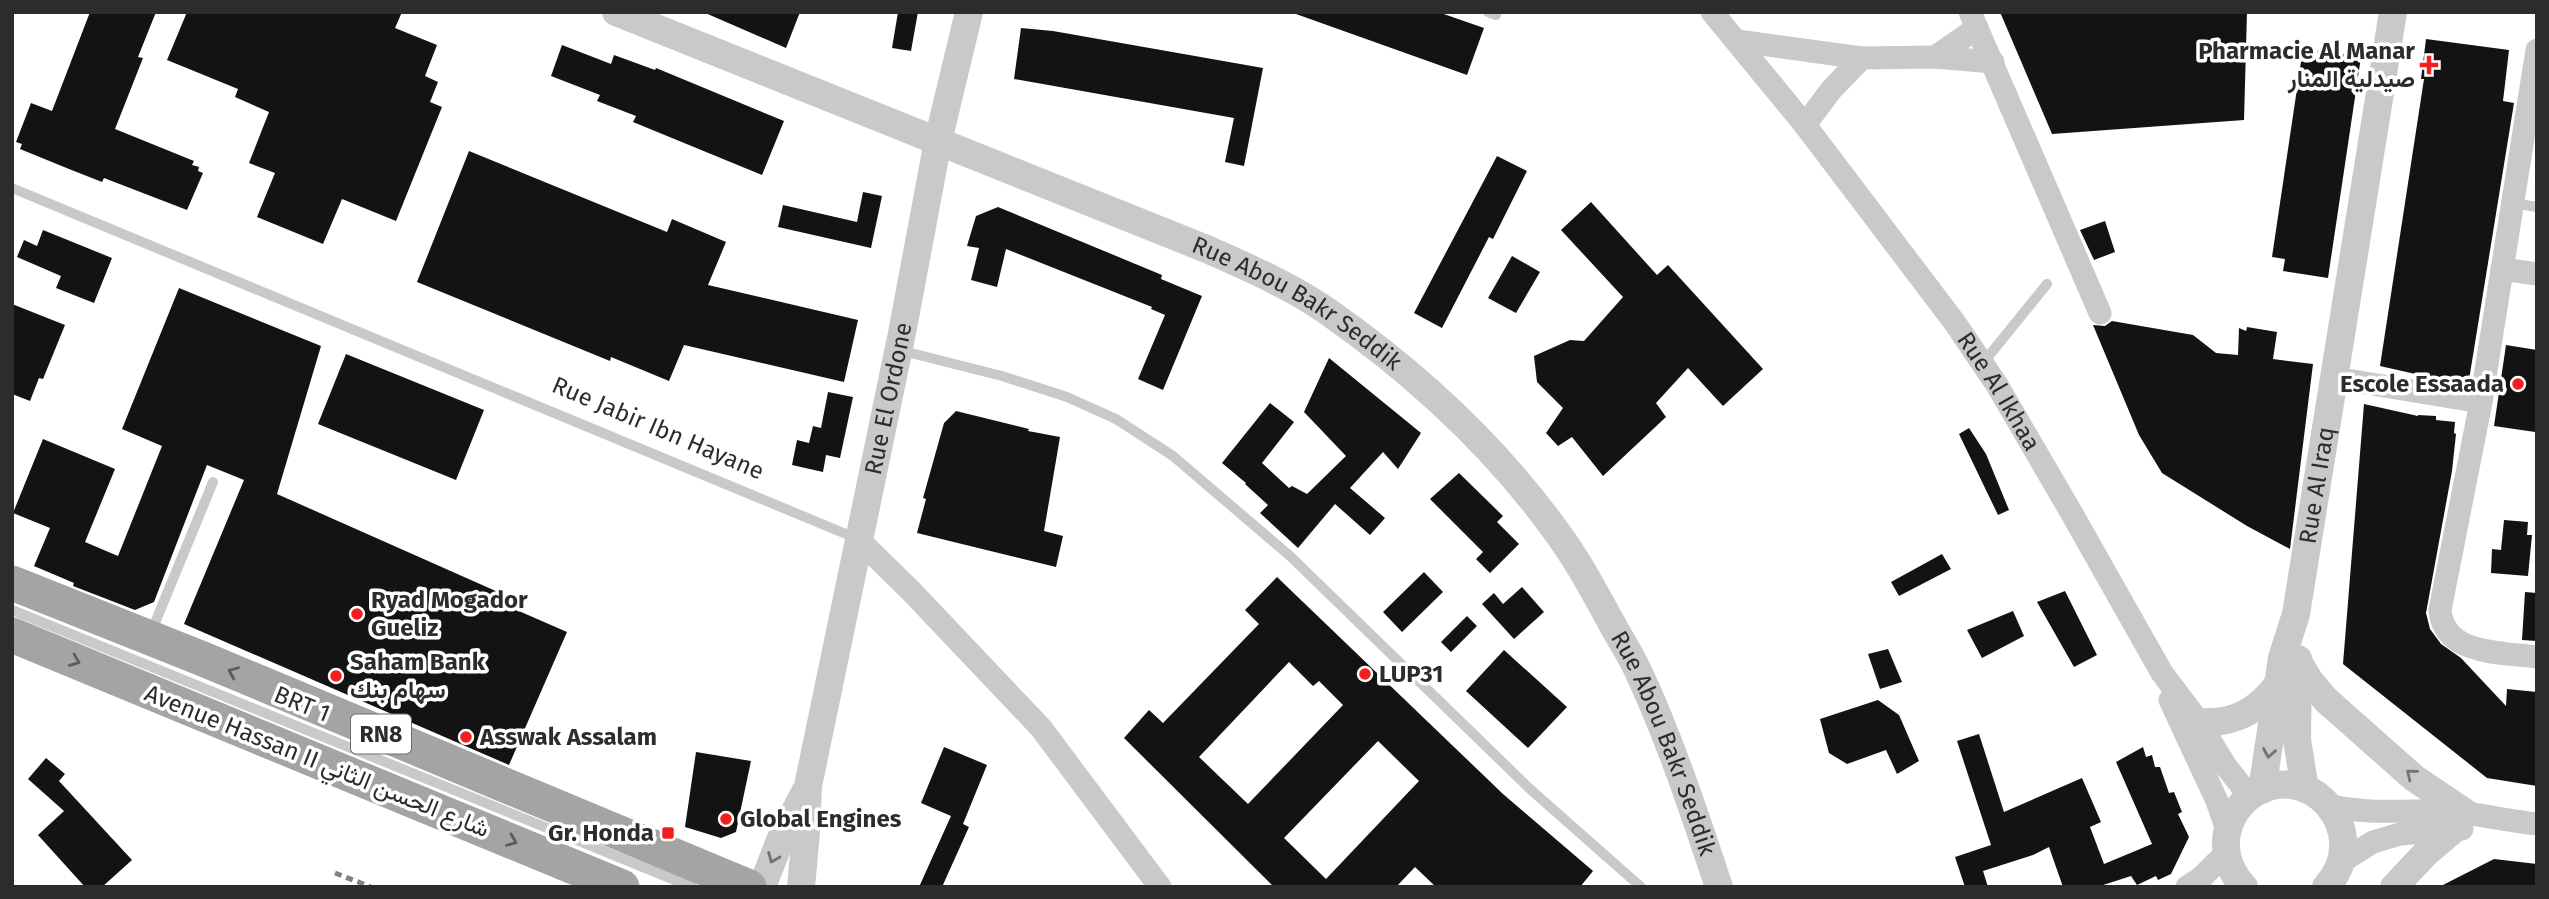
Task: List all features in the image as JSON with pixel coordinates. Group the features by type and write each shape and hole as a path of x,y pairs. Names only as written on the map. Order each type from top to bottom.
{"main road":[{"name":"Avenue Hassan II شارع الحسن الثاني","path":"12,583 749,887"},
{"name":"Avenue Hassan II شارع الحسن الثاني","path":"12,635 622,887"}],"street":[{"name":"Rue Abou Bakr Seddik","path":"616,12 1209,250 1264,275 1326,310 1463,421 1510,472 1557,532 1639,671 1681,774 1719,887"},
{"name":"Rue El Ordone","path":"801,887 808,786 938,141 969,12"},
{"name":"Rue Al Ikhaa","path":"1712,12 1805,125 1983,363 2162,673 2199,722 2225,765 2256,794"},
{"name":"Rue Al Iraq","path":"2256,794 2272,735 2286,644 2296,614 2393,12"},
{"path":"1935,57 1974,20 2100,313"},
{"path":"1738,41 1863,58 1935,57 1993,62"},
{"path":"2537,50 2531,127 2512,203 2480,402 2440,610 2442,622 2453,638 2464,646 2537,657"},
{"path":"1805,125 1832,90 1863,58"},
{"path":"2502,269 2537,274"},
{"path":"2335,378 2480,402"},
{"name":"Rue Jabir Ibn Hayane","path":"858,539 912,592 1041,729 1160,887"},
{"path":"2296,614 2297,740 2305,789"},
{"path":"2298,661 2316,690 2326,700 2460,822"},
{"path":"2162,673 2171,702 2217,801 2231,868 2244,887"},
{"path":"2199,722 2214,723 2244,715 2269,696 2278,684"},
{"path":"2187,887 2201,878 2227,842 2237,810 2256,794 2283,785 2305,789 2328,805 2348,810 2460,822 2499,820 2537,824"},
{"name":"Rue El Ordone","path":"762,887 781,838 808,786"},
{"path":"2328,805 2342,830 2344,846 2334,878"},
{"path":"2334,878 2373,842 2460,822"},
{"path":"2394,887 2460,822"}],"lane":[{"name":"Rue Jabir Ibn Hayane","path":"12,188 858,539"},
{"path":"2512,203 2537,207"},
{"path":"1983,363 2047,284"},
{"path":"898,350 1002,376 1067,397 1116,419 1173,456 1290,556 1530,789 1641,887"},
{"path":"149,638 213,482"},
{"name":"BRT 1","path":"12,610 692,887"}],"building":[{"path":"90,12 156,12 138,57 143,58 115,129 194,161 192,165 199,167 198,171 203,173 187,210 104,178 102,182 69,169 20,149 22,144 16,142 31,103 52,111"},
{"path":"187,12 402,12 395,28 437,45 425,76 438,82 430,102 442,107 396,221 342,199 323,244 257,217 275,173 249,163 269,112 235,97 238,89 167,60"},
{"path":"703,12 800,12 786,48"},
{"path":"898,12 918,12 911,51 892,48"},
{"path":"1438,12 1484,28 1467,75 1296,14"},
{"path":"2000,12 2247,12 2244,120 2052,134"},
{"path":"1021,28 1053,31 1263,68 1244,166 1225,162 1234,118 1014,79"},
{"path":"2426,39 2509,50 2503,101 2514,103 2468,386 2380,366 2424,79 2421,79"},
{"path":"562,45 611,64 614,55 655,70 656,68 784,121 762,175 633,122 636,116 597,101 600,95 551,76"},
{"path":"2318,50 2361,57 2328,278 2283,271 2285,259 2272,257 2302,55 2317,57"},
{"path":"469,151 667,232 672,219 726,242 708,285 858,320 844,382 684,345 669,381 611,357 610,361 417,282"},
{"path":"1497,156 1527,171 1493,239 1489,237 1442,328 1414,313"},
{"path":"863,192 882,196 871,248 778,227 783,205 857,222"},
{"path":"1591,202 1657,275 1668,265 1763,369 1723,406 1688,368 1656,403 1666,417 1603,476 1572,437 1558,446 1546,433 1563,408 1537,382 1534,356 1570,340 1584,341 1623,297 1561,230"},
{"path":"998,207 1162,275 1161,279 1202,296 1163,390 1138,379 1165,315 1151,309 1152,307 1006,249 997,287 971,280 979,248 967,246 976,216"},
{"path":"2105,221 2115,252 2094,260 2080,230"},
{"path":"43,230 112,258 94,303 56,288 61,276 17,257 24,240 37,246"},
{"path":"1512,256 1540,272 1516,313 1488,298"},
{"path":"179,288 321,346 277,494 507,596 503,604 567,632 509,765 184,624 244,480 207,465 154,602 135,610 73,586 74,583 34,566 50,528 13,513 43,439 115,469 85,542 118,556 162,446 122,429"},
{"path":"12,304 65,325 43,379 39,378 30,401 12,394"},
{"path":"2112,321 2193,335 2216,353 2238,355 2239,328 2246,331 2247,327 2277,332 2273,359 2313,364 2290,549 2247,526 2162,473 2139,435 2093,325 2105,326"},
{"name":"Escole Essaada","path":"2506,345 2537,350 2535,432 2494,426"},
{"path":"346,354 484,410 456,480 318,424"},
{"path":"1329,358 1421,433 1398,469 1383,452 1350,488 1385,518 1370,535 1335,504 1298,548 1260,513 1268,505 1222,463 1270,403 1294,422 1262,463 1289,488 1292,486 1307,494 1346,456 1304,412"},
{"path":"828,392 853,397 840,458 826,455 823,472 792,465 797,440 809,443 813,426 821,428"},
{"path":"2364,404 2418,416 2436,416 2436,420 2455,422 2452,471 2426,613 2430,629 2441,644 2461,658 2506,706 2507,689 2537,692 2537,786 2487,778 2343,664"},
{"path":"956,411 1060,437 1044,531 1063,536 1056,567 917,533 926,499 923,498 944,423"},
{"path":"1969,428 1986,454 2009,510 1998,515 1959,434"},
{"path":"1459,473 1503,516 1497,522 1519,544 1490,573 1476,559 1483,552 1430,499"},
{"path":"2504,520 2528,522 2527,535 2532,535 2528,576 2491,573 2492,549 2501,550"},
{"path":"1942,554 1951,569 1899,596 1891,582"},
{"path":"1424,572 1443,592 1402,632 1383,612"},
{"path":"1277,577 1503,794 1593,871 1580,887 1436,887 1415,867 1396,887 1274,887 1124,738 1149,710 1163,723 1259,624 1245,610","holes":["1289,662 1313,686 1319,681 1343,705 1248,804 1199,757","1378,741 1419,781 1326,879 1284,838"]},
{"path":"1522,587 1544,612 1514,639 1482,604 1494,593 1503,604"},
{"path":"2065,591 2097,655 2074,667 2037,602"},
{"path":"2525,592 2537,593 2537,641 2522,640"},
{"path":"2013,611 2024,636 1982,658 1967,630"},
{"path":"1467,616 1477,626 1451,652 1441,642"},
{"path":"1888,649 1902,682 1880,689 1868,654"},
{"path":"1504,650 1567,707 1528,748 1466,691"},
{"path":"1878,700 1899,715 1919,761 1897,774 1886,750 1847,764 1829,753 1820,719"},
{"path":"1979,734 2004,812 2082,778 2101,822 2090,827 2104,864 2152,844 2116,762 2143,747 2146,757 2152,755 2155,767 2160,767 2169,793 2174,792 2182,812 2178,814 2189,837 2171,874 2158,880 2156,876 2137,885 2131,876 2097,887 2063,887 2049,847 1983,871 1988,887 1965,887 1955,857 1991,845 1957,741"},
{"path":"944,747 987,765 963,824 969,827 942,887 919,887 951,816 921,803"},
{"path":"696,752 751,761 736,832 721,838 685,827"},
{"path":"46,758 65,774 59,781 132,860 102,887 85,887 38,835 64,811 28,779"},
{"path":"2494,859 2537,864 2537,887 2439,887"}],"railway":[{"path":"335,873 371,887"}],"place":[{"name":"Pharmacie Al Manar صيدلية المنار","path":"2429,65"},
{"name":"Escole Essaada","path":"2518,384"},
{"name":"Ryad Mogador Gueliz","path":"357,614"},
{"name":"LUP31","path":"1365,674"},
{"name":"Saham Bank سهام بنك","path":"336,676"},
{"name":"Asswak Assalam","path":"466,737"},
{"name":"Global Engines","path":"726,819"},
{"name":"Gr. Honda","path":"668,833"}]}
